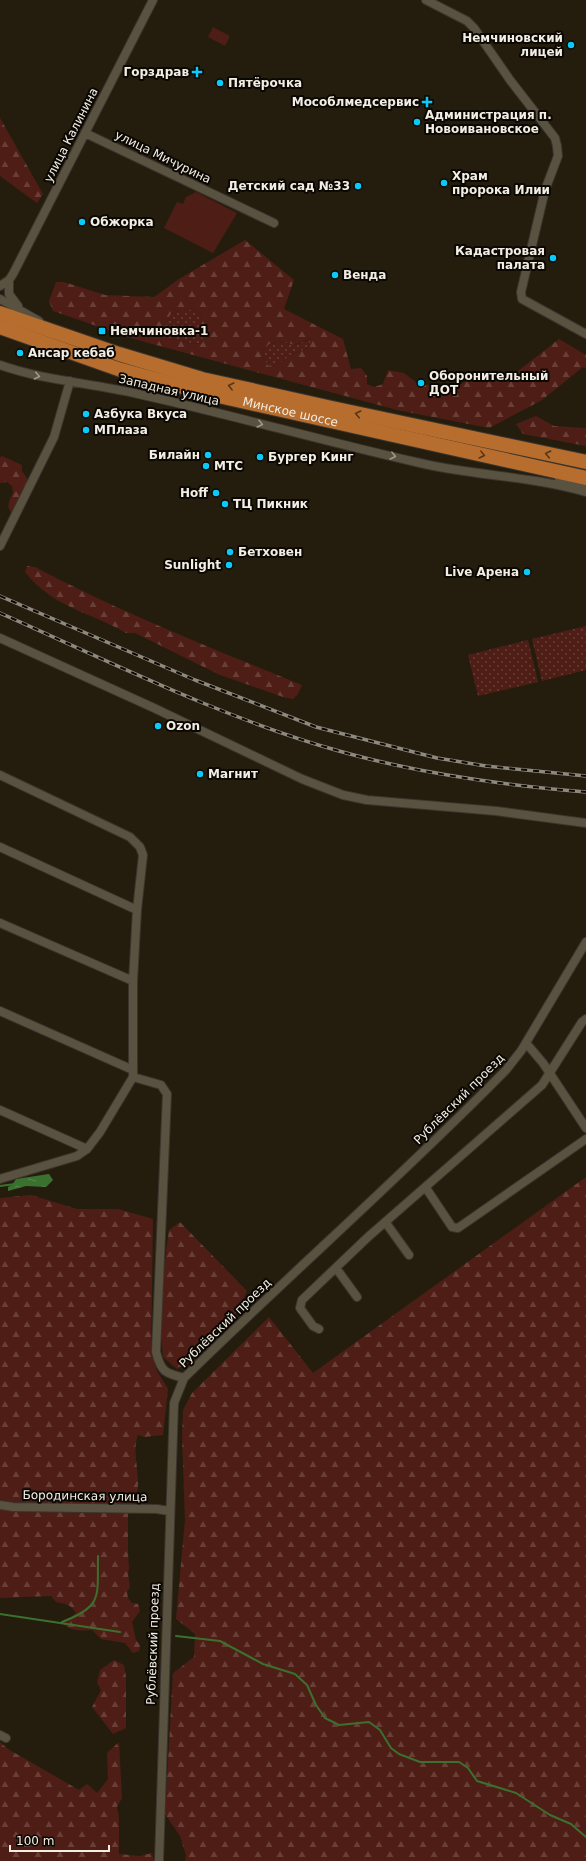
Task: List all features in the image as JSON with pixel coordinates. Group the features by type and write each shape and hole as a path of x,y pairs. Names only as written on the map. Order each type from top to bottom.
{"highway":[{"name":"Минское шоссе","path":"0,312 67,337 210,381 586,462"},
{"name":"Минское шоссе","path":"0,327 118,369 201,392 586,478"}],"street":[{"name":"улица Калинина","path":"9,280 153,0"},
{"path":"426,0 467,21 555,138 558,146 558,156 545,190 521,292 522,299 586,334"},
{"name":"улица Мичурина","path":"85,133 274,223"},
{"path":"0,286 9,280"},
{"path":"9,280 8,286 12,300 26,314"},
{"path":"0,299 67,337"},
{"name":"Западная улица","path":"0,364 25,373 140,394 420,463 472,474 517,478 559,485 586,492"},
{"path":"0,546 54,437 70,381"},
{"path":"509,461 586,488"},
{"path":"0,638 154,708 302,779 343,795 367,800 496,811 586,823"},
{"path":"0,775 130,837 140,846 143,855 137,910 133,981 133,1074 100,1132 87,1149 64,1162 0,1179"},
{"path":"0,847 137,910"},
{"path":"0,923 133,981"},
{"name":"Рублёвский проезд","path":"159,1861 169,1511 174,1403 184,1378 249,1314 363,1210 506,1070 526,1043 586,942"},
{"path":"0,1011 161,1086 167,1094 156,1352 161,1368 168,1374 184,1378"},
{"path":"319,1329 313,1326 300,1308 302,1300 386,1223 542,1085 582,1022 586,1019"},
{"path":"526,1043 549,1072 586,1128"},
{"path":"0,1110 87,1149"},
{"path":"426,1188 452,1227 458,1228 586,1139"},
{"path":"386,1223 409,1255"},
{"path":"336,1268 357,1297"},
{"name":"Бородинская улица","path":"0,1505 13,1507 157,1508 169,1511"}],"green space":[{"path":"213,27 230,36 225,46 208,37"},
{"path":"0,118 43,194 37,203 0,176"},
{"path":"196,192 237,213 213,253 164,228 177,202 183,204 186,197"},
{"path":"245,240 294,280 284,309 343,339 351,369 361,368 367,376 367,384 374,387 383,384 388,370 404,373 418,384 455,387 479,375 495,380 518,371 559,339 586,355 586,368 583,367 542,400 489,428 397,410 134,339 53,311 49,301 56,282 64,282 105,295 154,297 179,279","holes":["188,309 200,313 203,343 195,344 168,338 163,329 171,313","311,338 309,348 292,354 278,365 269,367 264,359 262,351 269,344 286,342 294,345"]},
{"path":"188,309 200,313 204,343 195,344 168,338 163,329 171,313"},
{"path":"312,338 309,348 292,354 278,365 269,367 264,359 262,351 269,344 286,342 295,345"},
{"path":"536,416 554,426 586,428 586,446 523,434 516,424"},
{"path":"2,456 22,465 22,471 29,481 14,511 11,512 8,504 13,492 12,486 7,482 0,483 0,457"},
{"path":"27,566 35,567 134,615 302,685 298,694 293,699 283,697 220,675 135,633 126,633 72,608 47,593 36,584 25,572"},
{"path":"586,626 586,670 542,681 532,639"},
{"path":"528,640 538,682 478,696 468,655"},
{"path":"586,1177 586,1861 185,1861 186,1855 180,1836 165,1814 173,1673 194,1657 195,1634 176,1619 185,1520 182,1436 183,1410 192,1393 269,1317 313,1373"},
{"path":"31,1195 77,1209 118,1209 153,1219 151,1353 157,1371 168,1389 163,1435 144,1437 138,1435 136,1444 137,1492 134,1501 128,1508 128,1574 130,1587 127,1592 128,1598 132,1603 138,1604 140,1611 132,1622 136,1640 140,1645 139,1651 133,1653 125,1643 101,1639 92,1630 77,1630 69,1628 63,1624 65,1619 76,1613 70,1606 56,1602 51,1596 0,1598 0,1198"},
{"path":"180,1222 247,1291 239,1309 195,1359 177,1369 163,1357 161,1325 163,1277 169,1230"},
{"path":"114,1660 124,1665 126,1677 126,1728 113,1734 92,1707 101,1690 97,1683 100,1670"},
{"path":"0,1742 8,1749 79,1790 87,1784 97,1793 108,1779 107,1753 119,1742 122,1798 117,1807 119,1817 119,1854 140,1856 152,1853 154,1861 0,1861"}],"water":[{"path":"49,1174 53,1180 46,1187 26,1186 8,1191 8,1187 12,1185 16,1179"}],"waterway":[{"path":"0,1186 15,1184"},
{"path":"62,1622 85,1611 92,1605 97,1590 98,1556"},
{"path":"0,1614 120,1632"},
{"path":"176,1636 220,1641 263,1664 295,1674 307,1685 316,1705 325,1718 339,1725 369,1722 380,1730 391,1748 399,1754 420,1762 459,1762 468,1768 477,1781 516,1793 550,1815 571,1824 586,1837"}],"railway":[{"path":"0,596 195,680 316,727 437,758 486,766 586,776"},
{"path":"0,613 167,688 295,738 369,759 461,778 586,792"}],"place":[{"name":"Немчиновский лицей","path":"571,45"},
{"name":"Горздрав","path":"197,72"},
{"name":"Пятёрочка","path":"220,83"},
{"name":"Мособлмедсервис","path":"427,102"},
{"name":"Администрация п. Новоивановское","path":"417,122"},
{"name":"Храм пророка Илии","path":"444,183"},
{"name":"Детский сад №33","path":"358,186"},
{"name":"Обжорка","path":"82,222"},
{"name":"Кадастровая палата","path":"553,258"},
{"name":"Венда","path":"335,275"},
{"name":"Немчиновка-1","path":"102,331"},
{"name":"Ансар кебаб","path":"20,353"},
{"name":"Оборонительный ДОТ","path":"421,383"},
{"name":"Азбука Вкуса","path":"86,414"},
{"name":"МПлаза","path":"86,430"},
{"name":"Билайн","path":"208,455"},
{"name":"Бургер Кинг","path":"260,457"},
{"name":"МТС","path":"206,466"},
{"name":"Hoff","path":"216,493"},
{"name":"ТЦ Пикник","path":"225,504"},
{"name":"Бетховен","path":"230,552"},
{"name":"Sunlight","path":"229,565"},
{"name":"Live Арена","path":"527,572"},
{"name":"Ozon","path":"158,726"},
{"name":"Магнит","path":"200,774"}]}
